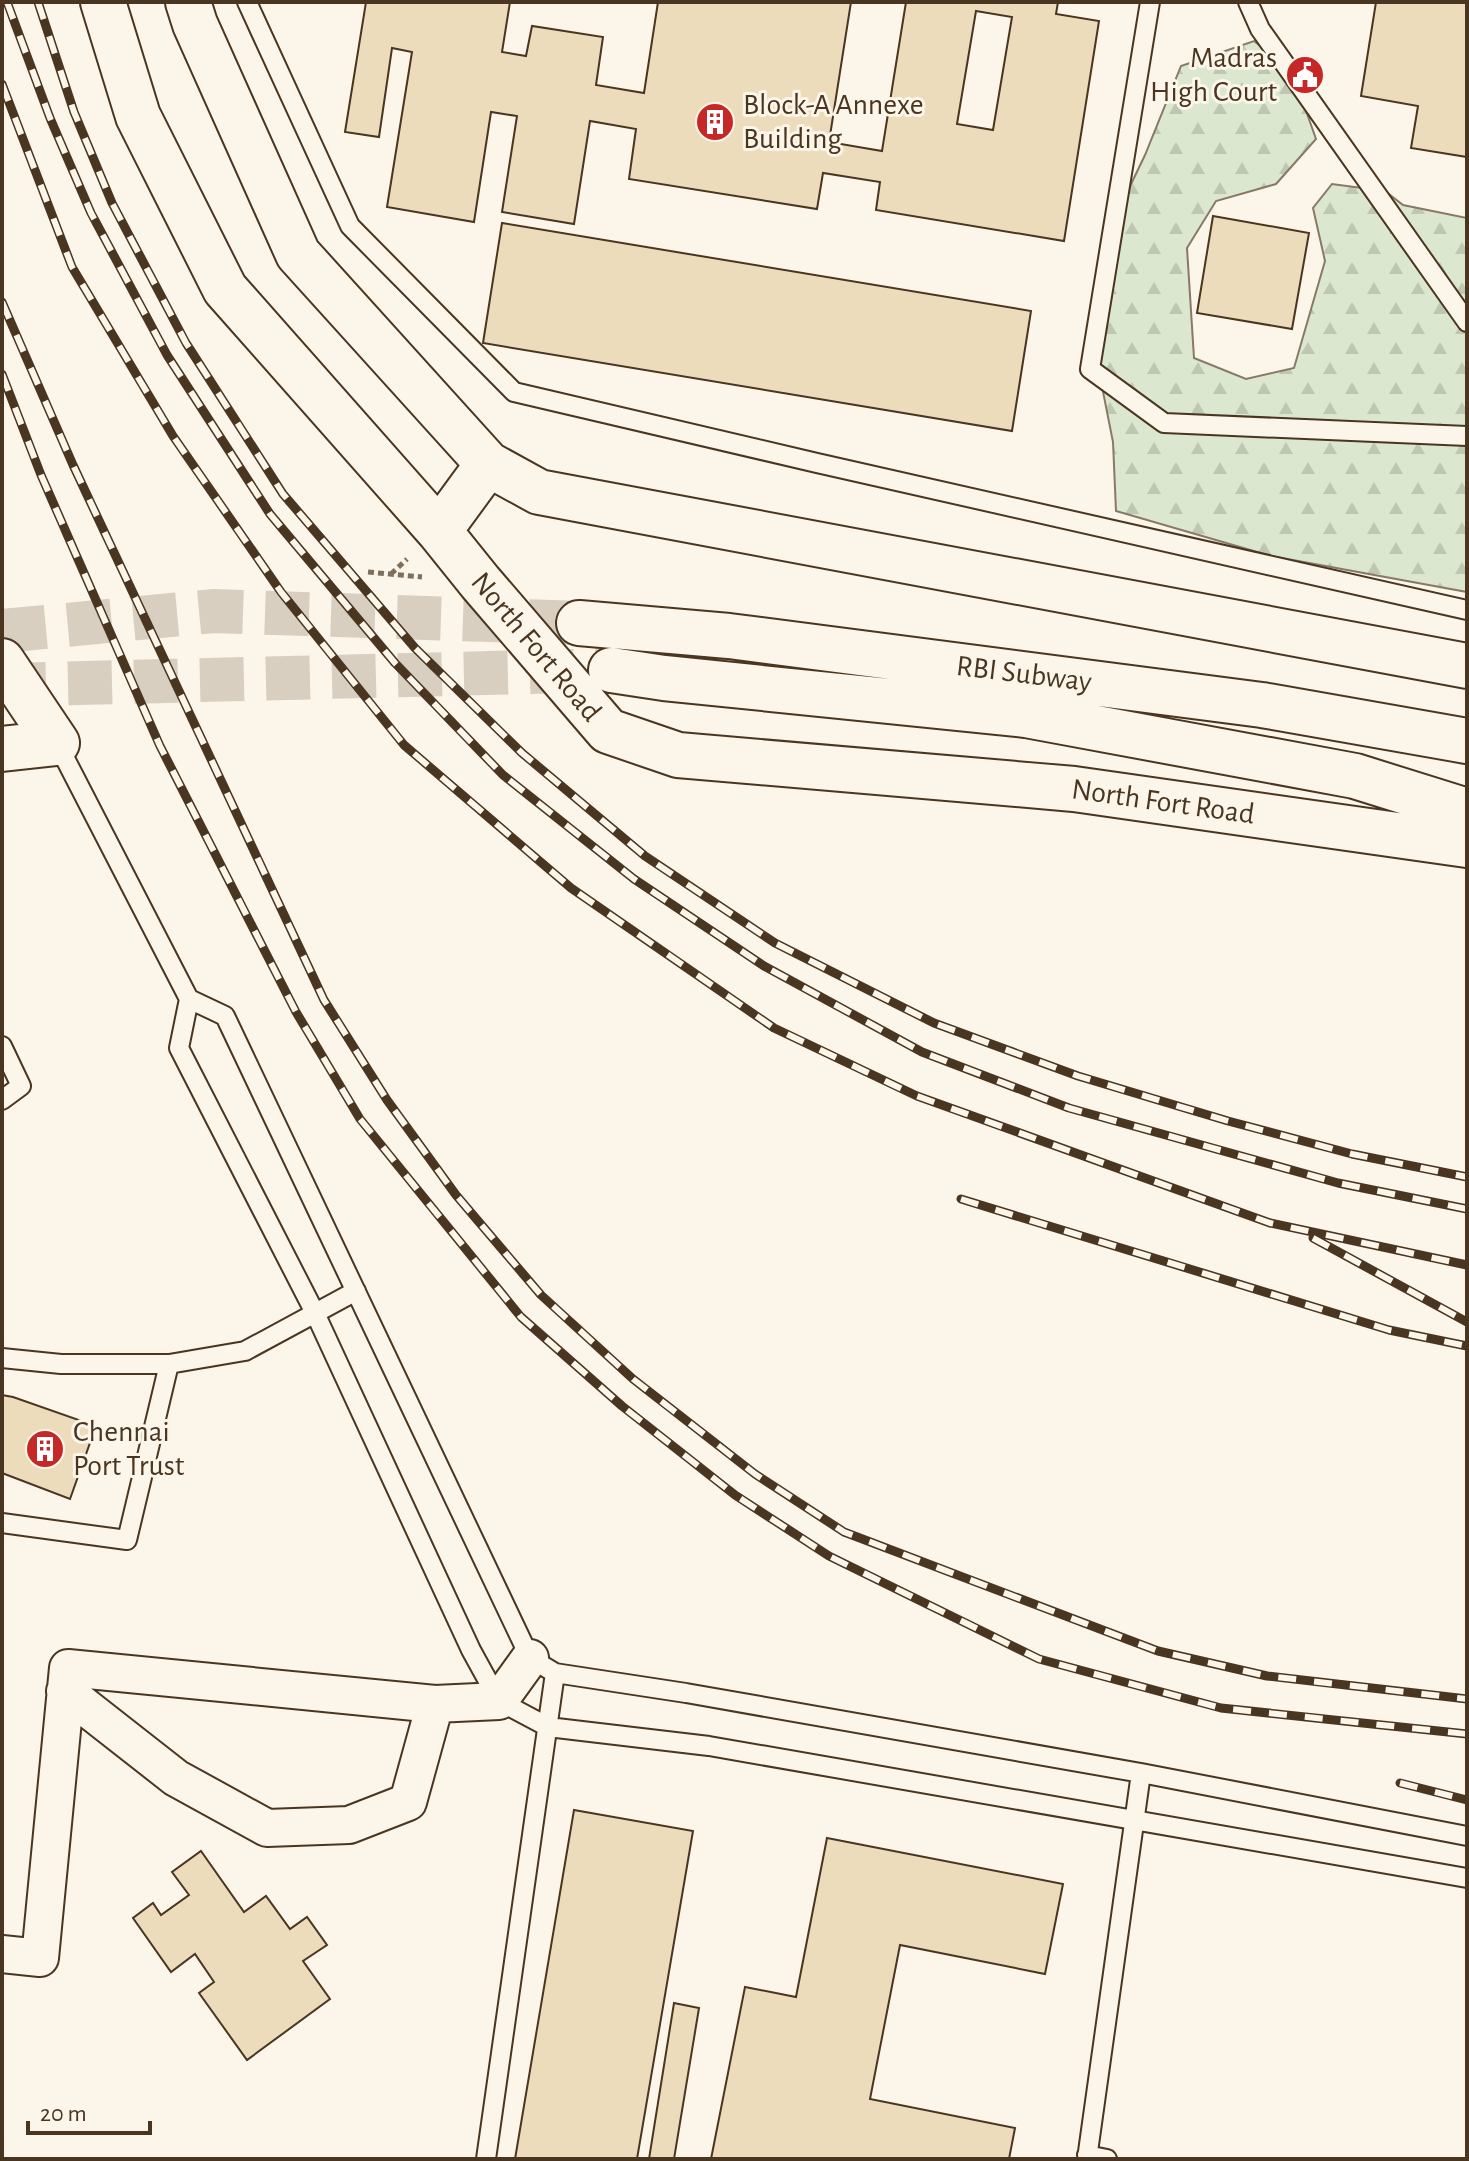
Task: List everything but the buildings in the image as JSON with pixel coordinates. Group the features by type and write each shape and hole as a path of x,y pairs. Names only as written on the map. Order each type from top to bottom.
{"main road":[{"name":"North Fort Road","path":"103,2 138,116 225,289 439,531 608,731 678,755 1074,789 1467,845"},
{"path":"188,2 298,254 488,464 539,492 1467,666"},
{"path":"439,531 488,464"},
{"name":"RBI Subway","path":"579,623 729,636 1262,705 1467,741"},
{"path":"2,661 57,743 2,749"},
{"name":"RBI Subway","path":"611,670 680,680 1026,715 1355,776 1467,811"}],"street":[{"path":"2,1954 40,1958 68,1668 435,1704 499,1701 543,1666"},
{"path":"65,1691 176,1778 267,1828 349,1825 408,1802 435,1704"}],"lane":[{"path":"247,2 350,226 514,392 1467,610"},
{"path":"1150,2 1090,369 1164,423 1467,436"},
{"path":"1248,2 1260,29 1467,322"},
{"path":"57,743 189,999 225,1016 356,1291 543,1666 548,1727 486,2159"},
{"path":"189,999 179,1048 315,1313 471,1650 499,1701 548,1727 709,1746 1467,1878"},
{"path":"2,1046 21,1086 2,1100"},
{"path":"2,1358 61,1364 169,1364 245,1351 356,1291"},
{"path":"2,1523 127,1540 169,1364"},
{"path":"543,1666 1141,1773 1467,1836"},
{"path":"1107,2159 1087,2157 1141,1773"}],"green space":[{"path":"1254,41 1292,71 1316,139 1276,184 1216,201 1187,248 1194,358 1246,379 1294,368 1325,261 1313,208 1332,184 1385,191 1403,205 1467,218 1467,592 1271,556 1116,511 1113,442 1090,326 1107,234 1145,155 1181,66"}],"tunnel":[{"path":"2,631 214,611 579,623"},
{"path":"2,685 611,670"}],"railway":[{"path":"7,2 50,118 91,213 167,355 270,514 395,663 503,775 634,879 764,966 922,1052 1069,1108 1338,1183 1467,1209"},
{"path":"38,2 74,112 112,203 186,343 283,494 415,648 522,753 645,856 775,943 934,1023 1078,1076 1228,1121 1352,1154 1467,1177"},
{"path":"2,84 72,267 173,436 281,592 404,745 571,888 774,1028 917,1096 1270,1223 1467,1265"},
{"path":"2,302 73,465 324,1000 387,1100 456,1195 541,1295 633,1379 755,1474 844,1532 1158,1651 1267,1676 1467,1699"},
{"path":"2,374 41,475 160,746 296,1012 360,1119 521,1317 622,1406 735,1495 829,1556 1039,1659 1221,1708 1467,1734"},
{"path":"961,1199 1389,1330 1467,1346"},
{"path":"1313,1238 1467,1322"},
{"path":"1400,1783 1467,1800"}],"place":[{"name":"Madras High Court","path":"1305,75"},
{"name":"Block-A Annexe Building","path":"715,122"},
{"name":"Chennai Port Trust","path":"45,1449"}]}
